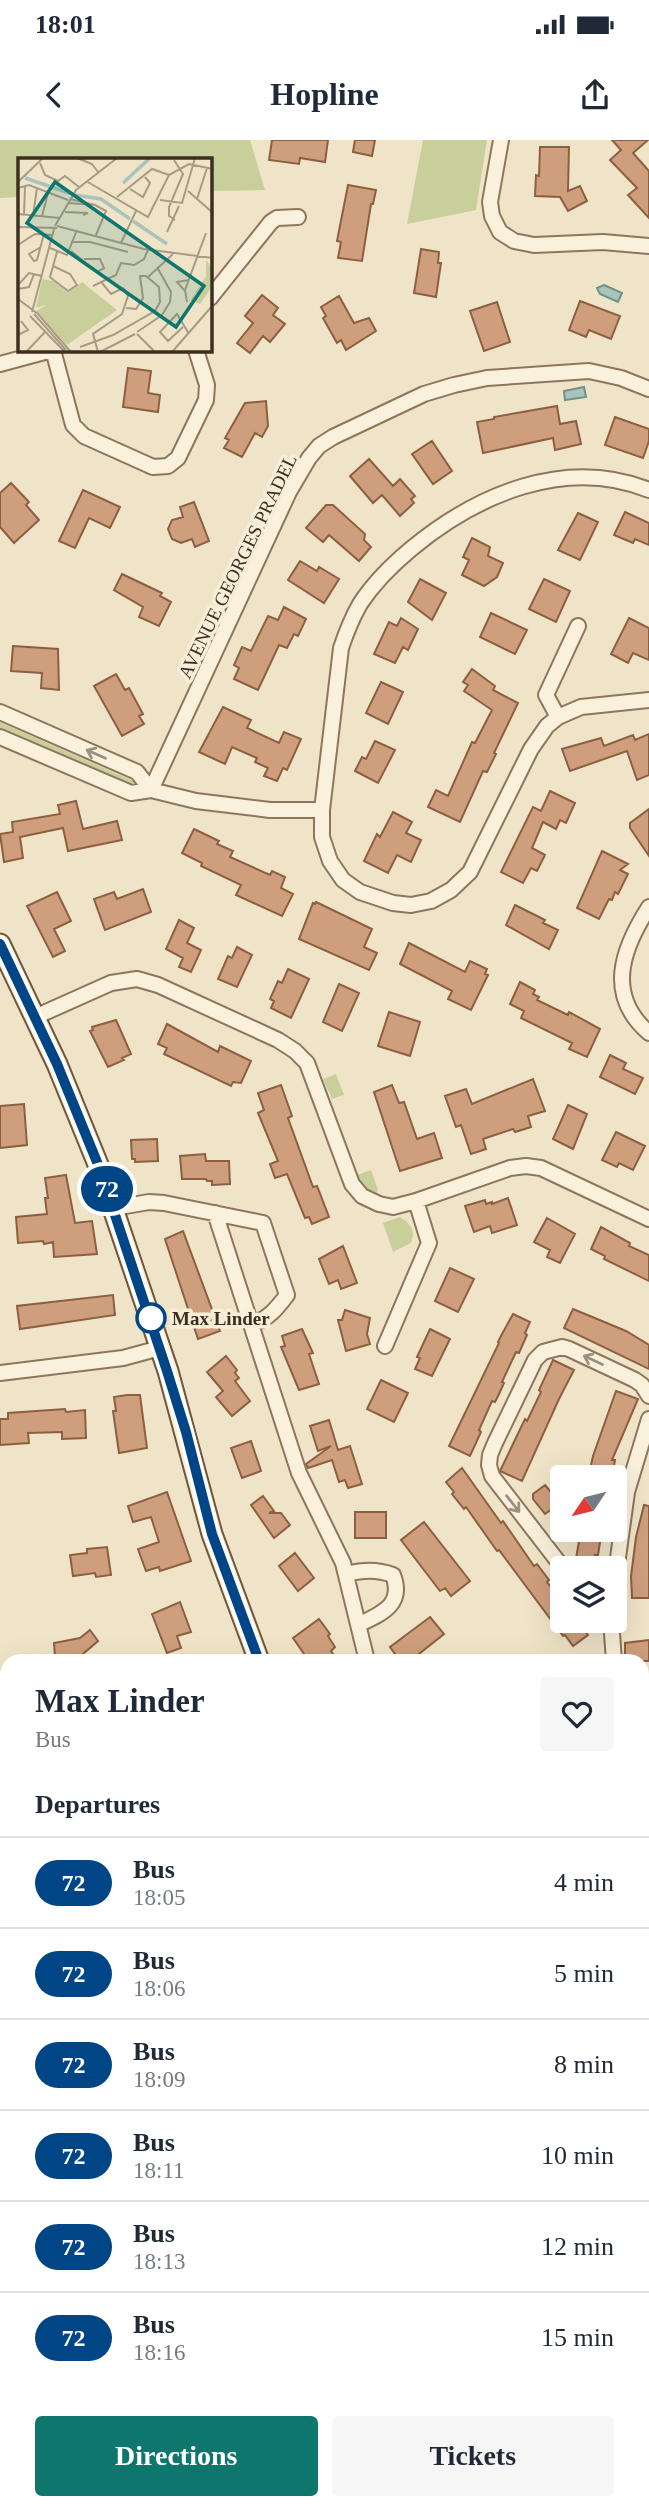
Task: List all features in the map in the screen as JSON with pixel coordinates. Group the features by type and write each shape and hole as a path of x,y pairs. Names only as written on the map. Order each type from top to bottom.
{"main road":[{"path":"0,944 84,1126 114,1208 186,1432 212,1534 256,1654"}],"street":[{"path":"501,140 490,202 492,216 500,232 514,241 534,245 603,242 649,246"},
{"path":"212,296 271,222 277,218 298,217"},
{"path":"0,364 45,352"},
{"path":"53,352 73,425 84,436 153,467 169,466 178,458 206,400 207,385 197,352"},
{"name":"AVENUE GEORGES PRADEL","path":"151,790 289,492 319,446 349,427 424,394 487,378 589,371 621,378 649,389"},
{"path":"649,490 636,484 598,477 545,480 505,491 454,517 398,560 362,602 341,648 322,810 322,837 330,861 344,880 360,892 393,903 411,905 431,901 451,890 470,872 531,749 547,726 558,717 581,708 649,700"},
{"path":"558,717 546,695 578,626"},
{"path":"0,712 137,772 151,790"},
{"path":"0,737 131,793 151,790 196,801 270,810 322,810"},
{"path":"649,907 630,939 622,972 625,999 634,1019 649,1032"},
{"path":"35,1017 111,983 137,979 158,985 278,1041 295,1051 307,1063 352,1184 362,1196 379,1204 393,1207 510,1168 526,1166 541,1168 649,1219"},
{"path":"385,1346 429,1243 416,1201"},
{"path":"114,1208 149,1202 263,1223 287,1295 273,1312 260,1322 251,1324"},
{"path":"215,1213 299,1473 339,1553 346,1573 365,1654"},
{"path":"0,1373 123,1358 160,1348"},
{"path":"554,1556 496,1483 489,1465 489,1455 535,1360 551,1349 569,1349 635,1380 649,1396"},
{"path":"618,1556 627,1492 649,1419"},
{"path":"346,1573 380,1570 393,1575 398,1587 396,1599 388,1607 359,1624"},
{"path":"610,1633 613,1654"}],"green space":[{"path":"0,140 250,140 265,190 212,191 212,158 18,158 18,197 0,198"},
{"path":"423,140 487,140 476,210 407,224"},
{"path":"0,722 135,784 130,785 0,728"},
{"path":"336,1074 344,1095 332,1099 323,1079"},
{"path":"371,1170 378,1190 375,1195 364,1189 357,1175"},
{"path":"400,1217 412,1228 413,1234 411,1243 393,1252 383,1223"}],"water":[{"path":"604,285 622,293 618,302 600,294 597,288"},
{"path":"584,387 586,397 565,400 564,391"}],"building":[{"path":"272,140 328,140 325,162 300,158 299,164 269,160"},
{"path":"355,140 375,140 372,156 353,152"},
{"path":"612,140 648,140 633,153 649,171 649,218 628,195 637,188 610,160 621,150"},
{"path":"540,147 569,147 568,191 580,186 587,201 568,211 560,197 535,196"},
{"path":"348,185 376,190 371,204 362,261 338,258 341,242 337,241"},
{"path":"421,249 439,252 438,263 441,263 436,297 414,293"},
{"path":"262,295 278,308 273,315 285,324 270,342 263,336 250,353 237,343 253,323 245,316"},
{"path":"339,296 354,323 369,318 376,331 346,350 341,340 337,343 323,318 326,316 321,307"},
{"path":"580,301 620,316 611,339 589,330 586,337 569,330"},
{"path":"497,302 510,342 484,351 470,311"},
{"path":"128,368 151,371 148,393 160,395 158,412 123,407"},
{"path":"266,401 268,426 262,437 255,433 242,457 224,448 229,440 225,438 245,403"},
{"path":"557,406 560,424 576,421 581,444 555,450 553,438 483,453 477,422"},
{"path":"615,417 649,429 649,441 643,458 605,445"},
{"path":"432,441 452,471 433,484 412,454"},
{"path":"369,459 393,486 400,479 415,496 411,499 414,503 400,516 382,495 373,503 350,476"},
{"path":"11,483 29,502 26,505 39,520 14,543 0,527 0,493"},
{"path":"83,490 120,507 110,528 89,518 75,548 59,541"},
{"path":"194,502 209,541 195,547 192,539 181,543 172,539 168,529 172,520 183,517 180,507"},
{"path":"326,505 333,505 365,534 364,540 371,547 359,561 329,535 323,542 306,528"},
{"path":"625,512 649,523 649,545 635,539 633,543 614,535"},
{"path":"578,513 598,522 580,560 558,550"},
{"path":"472,538 490,547 488,556 503,563 497,577 484,586 462,575 469,560 463,557"},
{"path":"300,561 317,571 319,567 339,579 324,603 288,580"},
{"path":"122,574 162,593 160,596 171,602 159,626 139,617 143,607 114,590"},
{"path":"420,579 446,593 432,620 408,602"},
{"path":"544,579 570,591 556,622 529,609"},
{"path":"284,607 306,619 298,636 294,634 287,648 279,645 258,690 234,679 239,668 234,665 242,647 251,651 268,616 278,620"},
{"path":"491,613 527,630 515,654 480,637"},
{"path":"401,618 418,629 408,650 403,647 395,663 374,654 389,622 397,626"},
{"path":"629,618 649,628 649,660 633,653 628,663 611,654"},
{"path":"13,646 58,649 59,690 41,688 42,673 11,671"},
{"path":"472,669 495,686 493,690 518,703 494,753 496,754 487,772 483,771 460,822 428,807 436,790 448,796 472,742 475,743 492,710 464,691 468,685 463,682"},
{"path":"116,674 125,690 129,688 143,714 139,716 144,724 122,736 94,686"},
{"path":"381,682 403,692 388,724 366,713"},
{"path":"223,707 251,720 247,728 279,743 284,732 301,739 287,770 283,768 277,781 264,776 268,768 255,762 257,758 232,747 225,764 199,752"},
{"path":"649,734 649,775 637,780 627,751 570,771 562,749 601,738 604,746 633,735 635,740"},
{"path":"375,741 395,750 378,783 355,771 362,757 366,759"},
{"path":"550,791 575,803 566,823 560,820 556,829 543,822 532,848 545,855 537,871 531,868 523,883 501,872 533,807 541,811"},
{"path":"76,801 83,829 117,821 122,840 68,851 63,828 20,837 23,858 4,862 0,834 13,832 12,822 60,814 58,805"},
{"path":"649,809 649,856 630,828 630,823"},
{"path":"393,812 412,822 406,833 421,840 411,862 397,855 388,873 364,861 377,834 380,837"},
{"path":"194,829 233,851 230,857 270,875 272,871 285,877 281,888 293,894 282,916 236,895 241,885 201,866 202,863 182,853"},
{"path":"602,851 628,864 620,870 628,874 618,894 615,892 612,900 609,899 599,919 577,908"},
{"path":"143,889 151,912 105,930 94,899 114,892 117,899"},
{"path":"57,892 71,921 54,929 65,951 53,957 27,906"},
{"path":"316,902 372,929 364,947 377,953 369,970 299,939 313,903"},
{"path":"515,905 545,920 543,923 558,930 549,949 506,925"},
{"path":"179,920 194,928 187,943 201,950 191,972 179,967 183,958 166,949"},
{"path":"409,943 465,972 470,961 487,969 485,974 488,975 471,1010 448,999 452,991 400,964"},
{"path":"237,947 252,955 237,987 218,979 228,956 232,958"},
{"path":"288,969 309,979 291,1018 271,1008 274,1001 270,999 278,981 282,983"},
{"path":"520,982 535,990 533,994 539,997 537,1000 568,1015 569,1012 600,1029 587,1057 569,1049 572,1043 521,1018 524,1011 510,1004"},
{"path":"339,984 359,993 342,1031 323,1022"},
{"path":"389,1012 420,1022 410,1056 378,1046"},
{"path":"116,1020 131,1054 108,1067 90,1031 93,1030 92,1027"},
{"path":"167,1024 218,1052 220,1046 251,1061 241,1083 233,1082 231,1086 164,1054 167,1048 158,1044"},
{"path":"610,1055 626,1063 623,1069 643,1078 635,1094 600,1077"},
{"path":"533,1079 545,1111 528,1116 531,1127 515,1132 513,1129 483,1139 486,1149 471,1154 461,1125 456,1127 445,1096 466,1089 472,1104"},
{"path":"281,1085 292,1116 288,1118 313,1187 317,1186 329,1217 312,1224 309,1217 305,1218 287,1174 275,1178 270,1164 278,1161 258,1113 264,1110 258,1093"},
{"path":"392,1085 399,1103 404,1102 417,1139 434,1133 442,1158 400,1171 374,1092"},
{"path":"24,1104 27,1145 0,1148 0,1106"},
{"path":"568,1105 587,1114 573,1149 553,1139"},
{"path":"616,1132 645,1146 633,1170 619,1163 617,1167 602,1160"},
{"path":"157,1139 158,1161 135,1162 135,1159 132,1159 131,1140"},
{"path":"205,1154 206,1161 229,1161 230,1184 212,1185 212,1181 206,1179 182,1179 180,1156"},
{"path":"66,1175 75,1223 92,1221 97,1254 54,1257 53,1242 18,1243 16,1217 47,1214 45,1178"},
{"path":"508,1198 517,1225 492,1233 490,1226 474,1232 465,1206 485,1200 486,1204 492,1204"},
{"path":"547,1218 575,1234 560,1263 547,1257 550,1250 534,1242"},
{"path":"601,1227 630,1243 629,1246 649,1255 649,1281 604,1259 605,1256 591,1249"},
{"path":"183,1231 220,1331 198,1339 165,1239"},
{"path":"343,1246 357,1283 341,1289 338,1280 329,1284 319,1259"},
{"path":"450,1268 474,1279 458,1312 435,1301"},
{"path":"113,1295 115,1315 20,1329 17,1306"},
{"path":"573,1309 626,1331 649,1345 649,1369 564,1328"},
{"path":"345,1310 370,1318 367,1334 370,1344 346,1351 338,1320 342,1320"},
{"path":"513,1314 530,1322 525,1333 527,1335 519,1353 516,1352 495,1402 492,1401 470,1456 449,1446"},
{"path":"302,1329 313,1353 309,1354 319,1384 299,1390 281,1347 285,1346 282,1336"},
{"path":"430,1329 450,1339 432,1376 415,1369 420,1358 417,1357"},
{"path":"226,1356 237,1370 235,1373 239,1378 235,1381 250,1401 232,1416 216,1397 223,1391 207,1372"},
{"path":"553,1360 574,1370 522,1481 500,1471 541,1392 539,1390"},
{"path":"381,1380 408,1393 394,1422 367,1409"},
{"path":"616,1391 638,1399 612,1460 615,1460 614,1465 591,1465"},
{"path":"140,1395 147,1448 119,1453 113,1411 116,1411 114,1397"},
{"path":"65,1409 66,1412 85,1410 86,1438 62,1439 62,1432 28,1433 29,1443 0,1445 0,1419 8,1419 8,1413"},
{"path":"329,1420 338,1450 350,1446 362,1484 348,1488 345,1480 339,1482 332,1460 308,1468 306,1464 331,1446 318,1451 310,1426"},
{"path":"251,1441 261,1471 242,1478 231,1448"},
{"path":"462,1468 534,1566 537,1564 549,1580 550,1619 466,1507 464,1509 452,1494 454,1492 446,1482"},
{"path":"545,1485 550,1491 550,1510 545,1514 533,1499 533,1494"},
{"path":"167,1492 191,1561 160,1571 159,1567 146,1571 138,1549 159,1542 151,1517 133,1522 128,1506"},
{"path":"263,1496 274,1511 269,1513 281,1513 290,1525 274,1538 251,1505"},
{"path":"644,1505 649,1506 649,1598 632,1598 631,1576 636,1537"},
{"path":"355,1512 386,1512 386,1538 355,1538"},
{"path":"424,1522 470,1581 451,1596 445,1588 440,1591 401,1540"},
{"path":"579,1542 600,1542 598,1555 576,1556"},
{"path":"107,1547 111,1575 96,1577 95,1573 73,1576 70,1555 87,1553 87,1549"},
{"path":"295,1553 314,1578 298,1591 279,1566"},
{"path":"180,1602 191,1632 177,1636 181,1648 167,1653 152,1614"},
{"path":"430,1617 444,1634 419,1654 395,1654 390,1647"},
{"path":"319,1619 330,1634 328,1636 335,1647 331,1651 333,1654 304,1654 293,1638"},
{"path":"90,1630 98,1641 83,1654 55,1654 54,1643 80,1638"},
{"path":"561,1633 588,1635 573,1646 565,1635"},
{"path":"649,1640 649,1654 625,1654 625,1643"}],"bus line":[{"name":"72","path":"0,944 57,1064 99,1167 186,1432 212,1534 256,1654"}],"place":[{"name":"Max Linder","path":"151,1318"}]}
